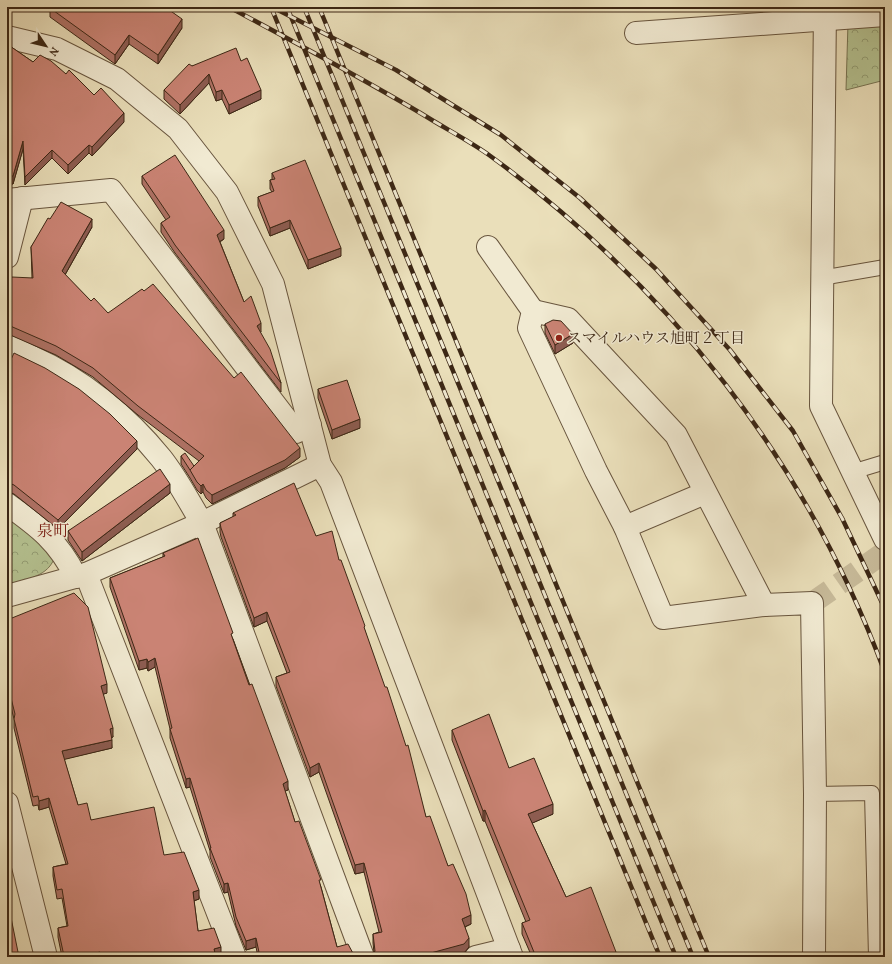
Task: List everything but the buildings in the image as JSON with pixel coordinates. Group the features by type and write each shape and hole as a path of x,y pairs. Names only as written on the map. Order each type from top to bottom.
{"street":[{"path":"825,13 821,278 821,406 885,539"},
{"path":"636,33 825,13 885,15"},
{"path":"7,37 57,49 117,79 178,129 227,192 272,284 320,465 331,482 510,953 476,957"},
{"path":"7,257 14,199 111,190 296,432 310,426"},
{"path":"488,247 533,311 568,319 676,435 705,494 764,605"},
{"path":"533,311 529,328 596,471 625,527 662,618 764,605 812,603 816,794 814,957"},
{"path":"7,346 53,367 76,380 140,433 172,473 202,523 363,957"},
{"path":"7,596 81,576 202,523 320,465"},
{"path":"625,527 705,494"},
{"path":"7,504 42,530 81,576 235,957"},
{"path":"7,803 46,957"}],"lane":[{"path":"821,278 885,267"},
{"path":"852,472 885,462"},
{"path":"816,794 872,793 876,957"}],"green space":[{"path":"848,23 885,23 885,80 846,90"},
{"path":"7,512 55,556 48,569 42,573 29,579 7,585"}],"tunnel":[{"path":"812,603 885,552"}],"railway":[{"path":"229,7 378,88 489,155 555,207 616,262 673,321 726,384 773,451 816,522 853,596 885,673"},
{"path":"271,7 660,957"},
{"path":"272,7 396,70 501,135 580,198 656,269 730,350 793,431 842,518 885,609"},
{"path":"287,7 676,957"},
{"path":"304,7 693,957"},
{"path":"319,7 709,957"}],"place":[{"name":"スマイルハウス旭町２丁目","path":"559,338"}],"district":[{"name":"泉町","path":"53,530"}]}
